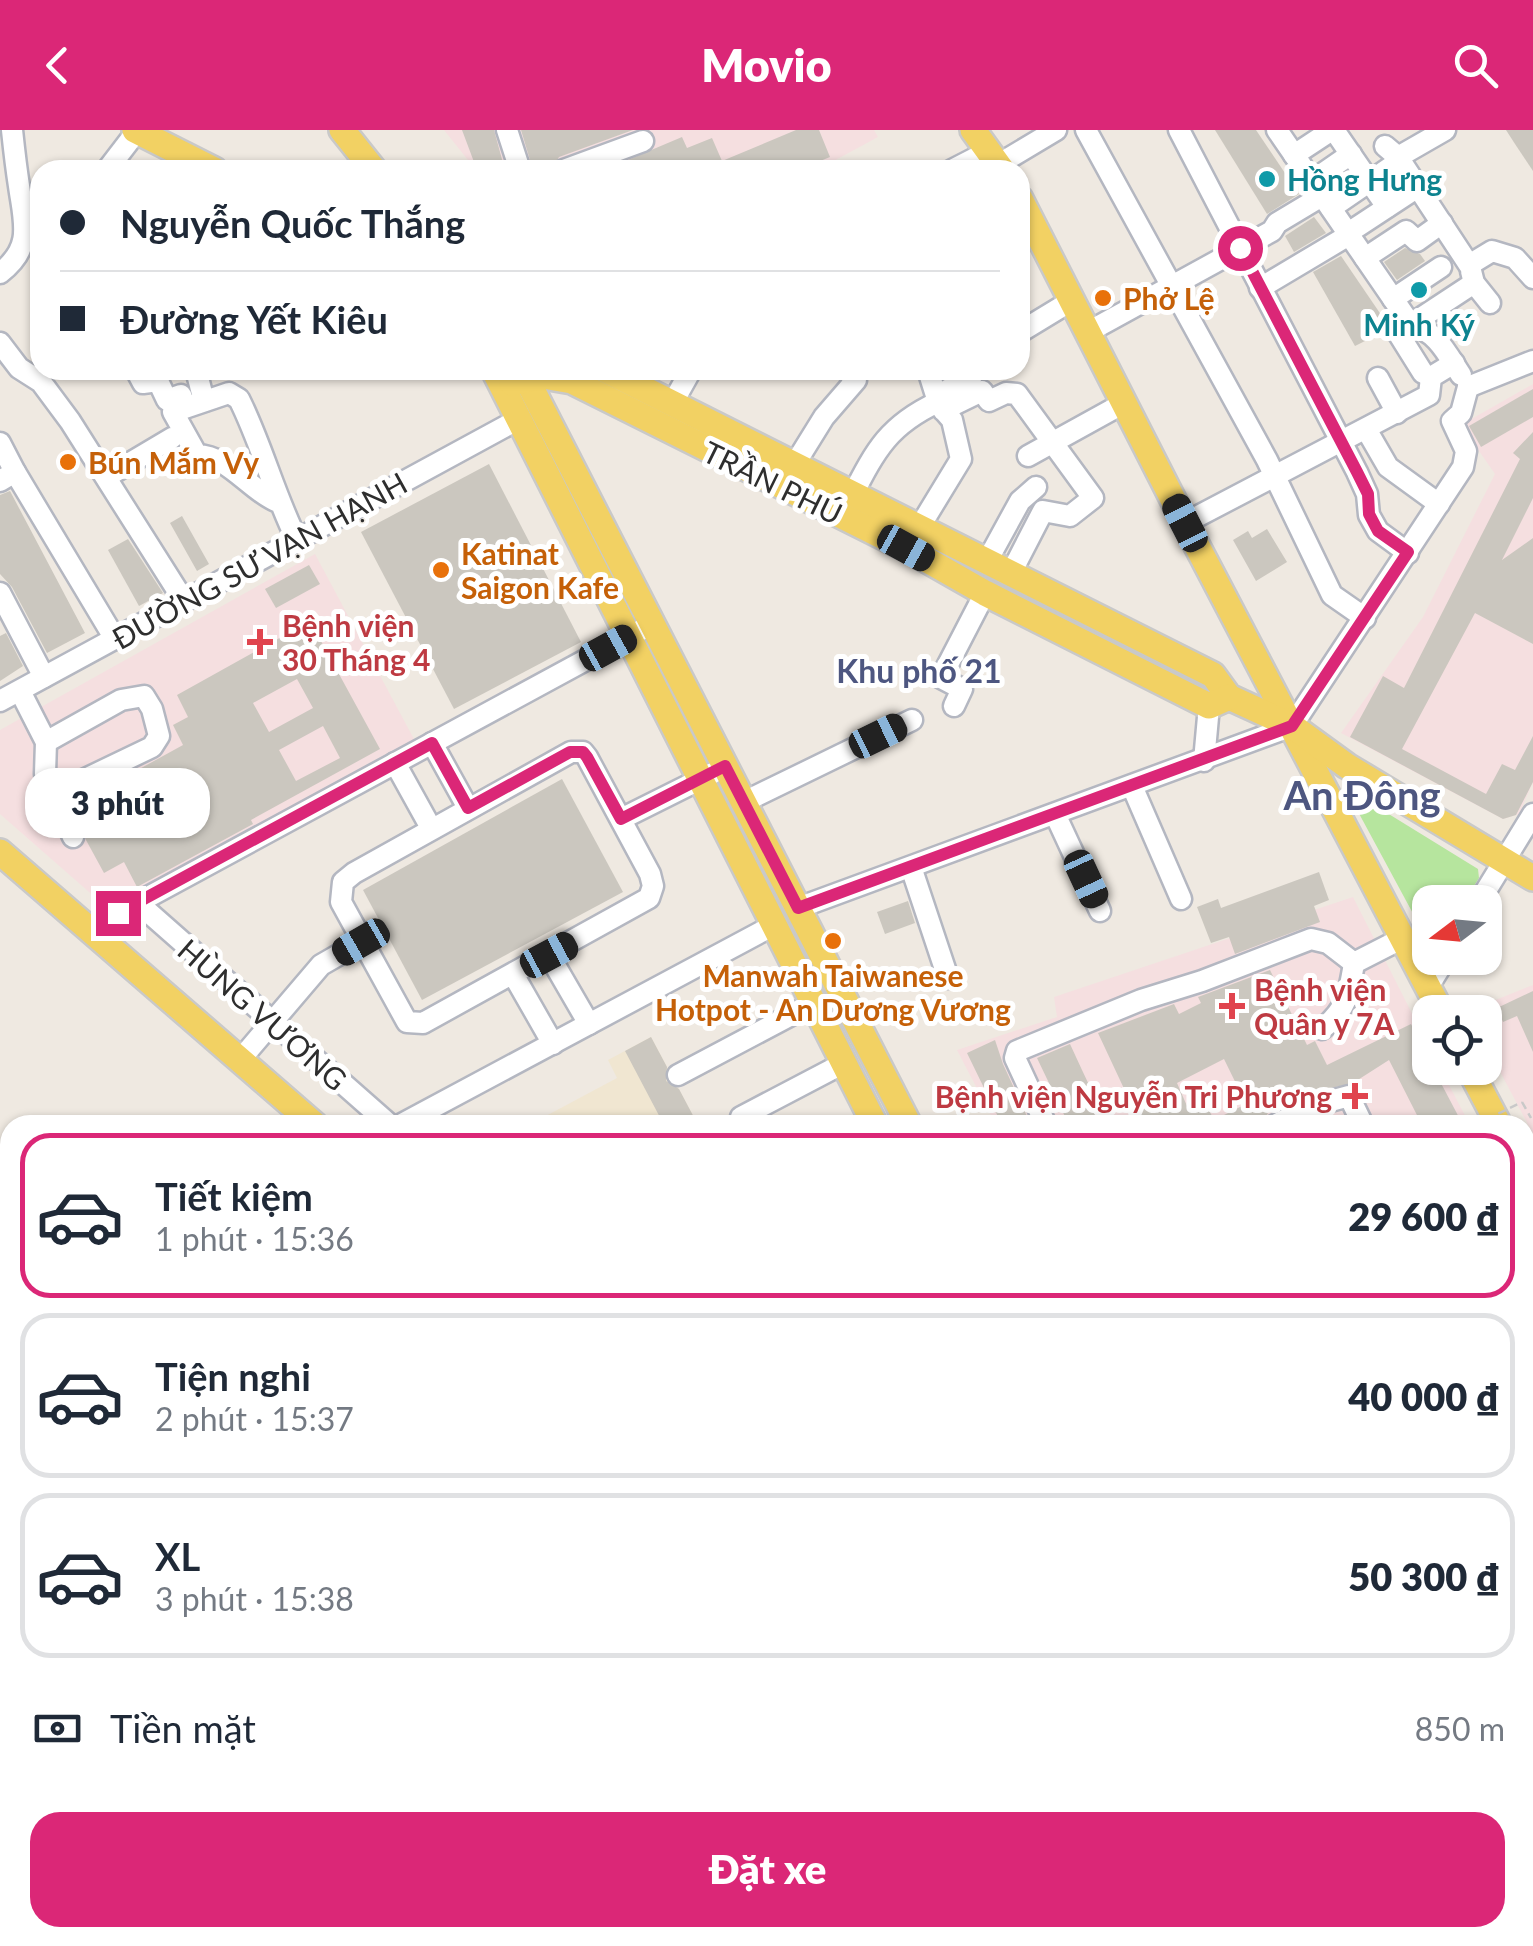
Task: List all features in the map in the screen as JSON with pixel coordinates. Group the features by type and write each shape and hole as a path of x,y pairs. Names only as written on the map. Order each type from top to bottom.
{"main road":[{"path":"342,130 366,160"},
{"path":"972,130 991,160"},
{"path":"136,131 194,160"},
{"path":"1030,219 1432,995"},
{"path":"513,380 588,528 628,637 870,1115"},
{"name":"TRẦN PHÚ","path":"568,380 847,506 918,528 1213,675 1219,702"},
{"name":"TRẦN PHÚ","path":"625,380 793,467 847,506 986,592 1219,702 1292,726 1348,766 1533,878"},
{"path":"588,528 652,624 904,1115"},
{"name":"HÙNG VƯƠNG","path":"0,852 303,1115"},
{"path":"774,926 798,908"},
{"path":"814,1002 840,989"},
{"path":"1479,1085 1494,1115"}],"street":[{"path":"12,130 30,223"},
{"path":"507,130 517,160"},
{"path":"1001,160 1056,130"},
{"path":"1086,130 1274,477 1332,595 1365,618"},
{"path":"1179,130 1368,494 1369,514 1378,531 1408,552"},
{"path":"798,908 1292,726 1463,468 1466,451 1452,421 1461,413 1468,387 1439,340 1423,328 1411,325 1276,130"},
{"path":"1294,155 1333,130 1387,208"},
{"path":"1088,332 1272,231 1322,195 1370,181 1395,155 1445,130"},
{"path":"114,160 136,131"},
{"path":"590,160 643,140"},
{"path":"1322,195 1351,154"},
{"path":"1395,155 1490,303"},
{"path":"1260,288 1418,187"},
{"path":"1365,258 1406,231 1417,242 1436,215"},
{"path":"0,273 16,258 30,230"},
{"path":"1423,373 1398,334 1471,274 1492,251 1515,258 1533,278"},
{"path":"1393,299 1441,267"},
{"path":"1030,326 1072,301"},
{"path":"0,342 30,375"},
{"path":"1468,387 1533,360"},
{"path":"1185,523 1429,395 1431,376 1454,364"},
{"path":"1378,378 1397,413"},
{"path":"37,380 108,476 184,601"},
{"path":"141,380 158,381 168,400 182,395 194,404"},
{"path":"194,404 195,380"},
{"path":"672,404 686,380"},
{"path":"793,467 851,380"},
{"path":"847,506 871,460 896,427 941,401 958,380"},
{"path":"911,408 982,391 989,401 1006,393 1017,394 1093,498 1070,516 1044,510 998,569"},
{"path":"278,502 226,464 202,454 196,456 172,412 230,393 240,399 296,540"},
{"path":"918,528 961,459 941,401"},
{"path":"1028,456 1124,403"},
{"name":"ĐƯỜNG SƯ VẠN HẠNH","path":"0,701 530,413"},
{"path":"1366,429 1388,467 1439,504"},
{"path":"108,476 172,438"},
{"path":"0,444 8,476 115,639"},
{"path":"998,569 1020,501 1036,487"},
{"path":"954,706 962,689 941,678 986,592"},
{"path":"0,593 6,618 44,677"},
{"path":"89,929 652,624"},
{"path":"20,691 46,742 45,774 73,837"},
{"path":"46,742 121,700 144,696 152,709 158,736 152,747 52,795"},
{"path":"1204,761 1219,702"},
{"path":"744,802 912,720"},
{"path":"432,743 468,808"},
{"path":"578,751 587,757 652,880 649,898 423,1023 412,1024 404,1017 341,902 344,882 354,872 468,808 578,751"},
{"path":"395,763 431,828"},
{"path":"621,819 725,766"},
{"path":"1132,786 1181,899"},
{"path":"1056,814 1100,911"},
{"path":"1489,885 1533,814"},
{"path":"910,867 948,978"},
{"name":"HÙNG VƯƠNG","path":"138,903 379,1115"},
{"path":"419,1115 774,926"},
{"path":"1354,963 1403,938"},
{"path":"1041,1115 1015,1058 1017,1051 1140,1000 1311,939 1328,943 1354,963"},
{"path":"240,1060 321,965 361,942"},
{"path":"549,955 589,1024"},
{"path":"1322,1029 1340,1015 1349,994 1354,963"},
{"path":"513,974 553,1044"},
{"path":"1428,987 1435,975"},
{"path":"678,1075 814,1002"},
{"path":"746,1115 844,1063"},
{"path":"1294,1115 1349,1096 1358,1115"}],"path":[{"path":"1495,1115 1522,1102 1529,1115"}],"shaded area":[{"path":"444,130 874,130 878,137 835,160 468,160"},
{"path":"1533,384 1533,782 1519,814 1503,819 1341,733 1423,617 1495,474 1461,425"},
{"name":"Bệnh viện 30 Tháng 4","path":"315,554 415,741 105,906 0,814 0,730"},
{"name":"Bệnh viện Quân y 7A","path":"1353,897 1412,1013 1412,1085 1449,1085 1465,1115 991,1115 957,1050 1057,1017 1054,997"},
{"path":"1533,985 1533,1115 1523,1115 1502,1075 1502,997"},
{"path":"651,1037 693,1115 548,1115 617,1078 608,1060"}],"green space":[{"path":"1353,792 1478,869 1475,885 1412,885 1412,912 1349,795"}],"building":[{"path":"462,130 494,130 502,160 473,160"},
{"path":"521,130 633,130 557,160 530,160"},
{"path":"796,130 819,130 830,157 823,160 724,160"},
{"path":"1215,130 1256,130 1299,194 1267,214"},
{"path":"1506,130 1533,130 1533,171 1515,144"},
{"path":"682,137 687,148 712,138 722,160 628,160"},
{"path":"1314,217 1326,233 1294,252 1285,236"},
{"path":"1405,248 1420,254 1425,261 1397,280 1384,262"},
{"path":"1341,256 1388,325 1385,331 1355,346 1313,272"},
{"path":"1533,389 1533,417 1481,447 1469,426"},
{"path":"1533,432 1533,498 1502,560 1533,538 1533,644 1475,613 1402,749 1486,794 1502,764 1515,770 1533,736 1533,782 1516,815 1503,819 1350,737 1383,676 1404,688 1520,459 1513,453"},
{"path":"489,464 581,642 454,709 361,532"},
{"path":"10,491 85,633 47,653 12,587 0,574 0,495"},
{"path":"182,516 209,564 197,571 170,523"},
{"path":"1267,529 1287,562 1256,581 1233,540 1248,531 1252,538"},
{"path":"128,539 163,593 139,606 108,550"},
{"path":"309,565 320,584 276,608 265,589"},
{"path":"310,621 380,749 137,887 124,862 104,873 86,840 74,805 183,745 173,725 188,717 177,695","holes":["297,679 313,708 269,732 253,703","323,726 340,758 296,781 279,750"]},
{"path":"6,633 23,666 0,681 0,636"},
{"path":"562,779 623,892 422,1000 363,890"},
{"path":"1319,872 1329,900 1314,906 1320,922 1235,954 1229,937 1211,943 1197,907 1218,899 1221,908"},
{"path":"908,901 915,923 885,934 877,912"},
{"path":"1270,970 1307,1045 1315,1041 1327,1065 1411,1024 1412,1085 1442,1085 1458,1115 1417,1115 1389,1060 1353,1083 1306,1094 1267,1115 1224,1115 1246,1104 1224,1059 1177,1083 1187,1106 1203,1098 1212,1115 1136,1115 1098,1033 1174,1004 1179,1014 1201,1003 1198,997"},
{"path":"1533,991 1533,1052 1517,1016 1503,1022 1502,1006"},
{"path":"651,1037 667,1067 666,1081 679,1089 693,1115 659,1115 625,1051"},
{"path":"995,1040 1026,1115 997,1115 967,1053"},
{"path":"1070,1044 1103,1115 1064,1115 1037,1058"}],"place":[{"name":"Hồng Hưng","path":"1267,179"},
{"name":"Minh Ký","path":"1419,290"},
{"name":"Phở Lệ","path":"1103,298"},
{"name":"Bún Mắm Vy","path":"68,462"},
{"name":"Katinat Saigon Kafe","path":"441,570"},
{"name":"Bệnh viện 30 Tháng 4","path":"260,642"},
{"name":"Manwah Taiwanese Hotpot - An Dương Vương","path":"833,941"},
{"name":"Bệnh viện Quân y 7A","path":"1232,1006"},
{"name":"Bệnh viện Nguyễn Tri Phương","path":"1355,1096"}],"district":[{"name":"Khu phố 21","path":"919,670"},
{"name":"An Đông","path":"1362,795"}],"route":[{"path":"118,913 432,743 468,808 570,752 583,752 587,757 621,819 725,766 798,908 1292,726 1408,552 1378,531 1369,514 1368,494 1240,248"}]}
